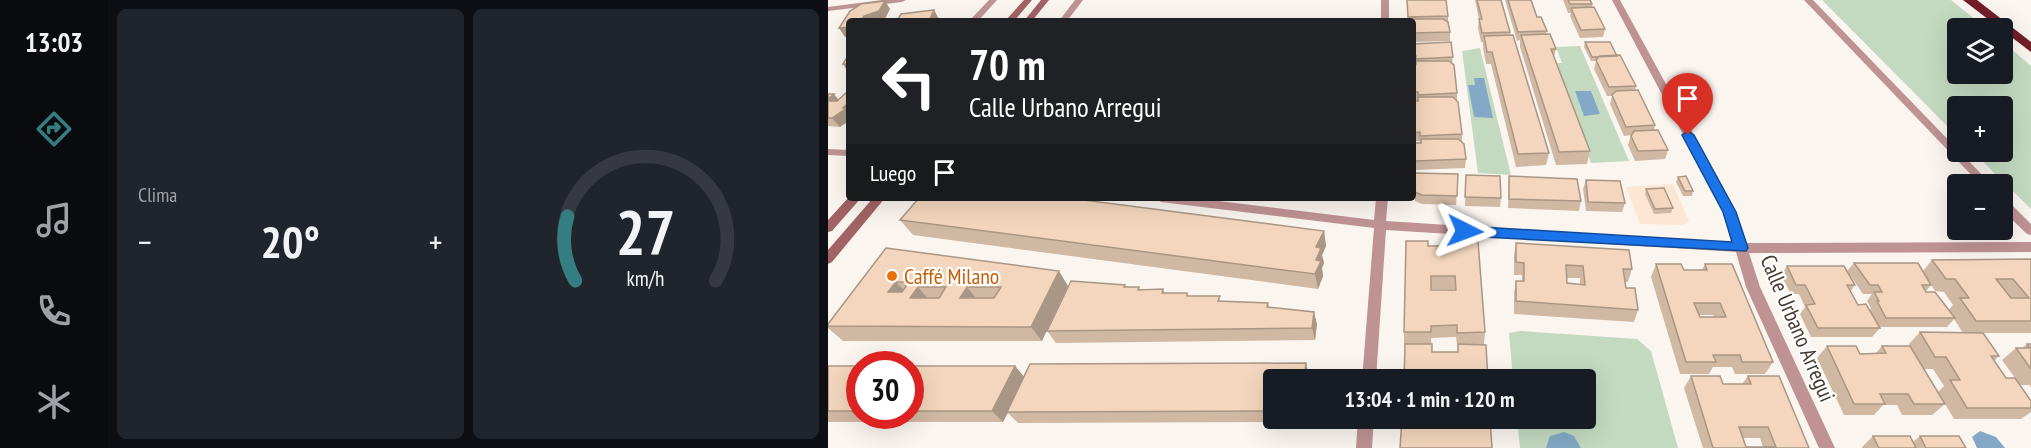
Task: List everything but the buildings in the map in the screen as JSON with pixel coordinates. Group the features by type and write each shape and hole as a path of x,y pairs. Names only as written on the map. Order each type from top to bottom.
{"highway":[{"path":"1969,0 2031,48"}],"street":[{"path":"828,9 902,0"},
{"path":"977,18 993,0"},
{"path":"1012,18 1028,0"},
{"path":"1030,18 1045,0"},
{"path":"1065,18 1079,0"},
{"path":"1384,18 1385,0"},
{"name":"Calle Urbano Arregui","path":"1616,0 1730,212 1753,286 1827,448"},
{"path":"1808,0 1976,174"},
{"path":"828,152 846,154"},
{"path":"828,228 852,201"},
{"path":"828,259 876,201"},
{"path":"1185,201 1381,225 1741,248 2031,247"},
{"path":"1370,369 1382,201"},
{"path":"2013,213 2031,231"},
{"path":"1364,448 1365,429"}],"shaded area":[{"path":"1673,184 1689,221 1682,225 1640,224 1626,187"}],"green space":[{"path":"1822,0 1951,0 1974,18 1947,18 1947,84 2013,84 2013,51 2031,66 2031,209 2013,191 2013,174 1995,174 1983,162 2013,162 2013,96 1947,96 1947,126"},
{"path":"1580,46 1629,161 1591,163 1555,63 1562,63 1556,47"},
{"path":"1480,48 1511,175 1478,173 1462,51"},
{"path":"1521,331 1637,339 1651,351 1678,448 1520,448 1518,429 1596,429 1596,369 1512,369 1509,333"}],"water":[{"path":"1474,78 1484,78 1493,118 1474,117 1468,85 1475,85"},
{"path":"1575,91 1591,91 1600,114 1584,116"},
{"path":"1980,431 1996,437 2005,448 1977,448 1972,437"},
{"path":"1564,432 1574,436 1581,448 1546,448 1550,436"}],"place":[{"name":"Caffé Milano","path":"892,276"}],"route":[{"path":"1465,231 1741,248 1730,212 1688,135"}]}
